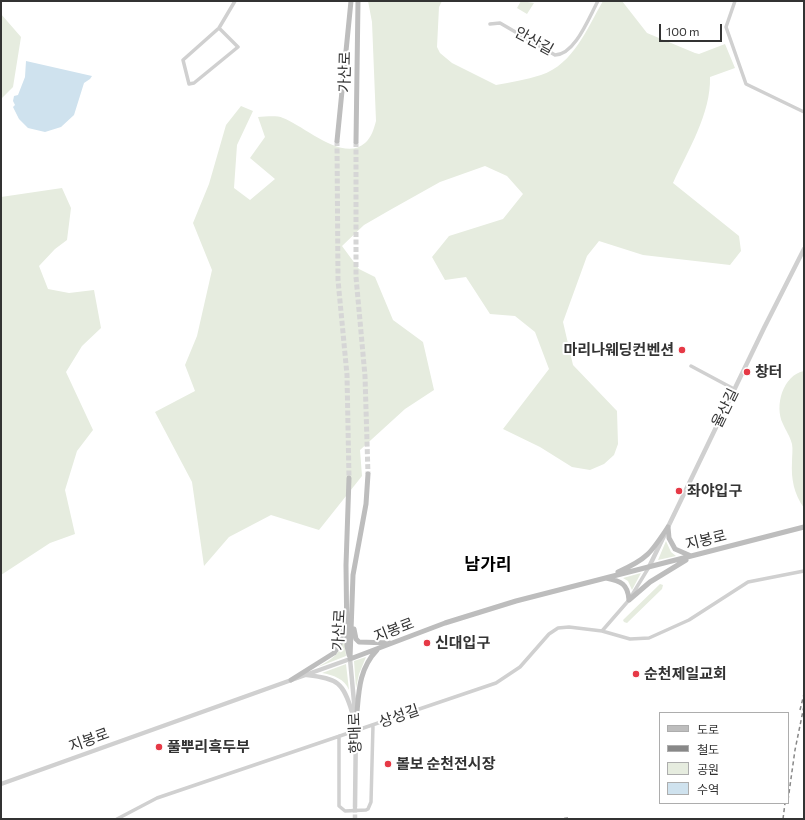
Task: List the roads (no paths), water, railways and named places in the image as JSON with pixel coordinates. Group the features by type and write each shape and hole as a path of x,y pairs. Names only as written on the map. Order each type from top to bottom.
{"main road":[{"name":"가산로","path":"337,141 351,1"},
{"name":"가산로","path":"356,142 358,1"},
{"name":"가산로","path":"350,659 347,646 349,599 366,504 368,474"},
{"name":"가산로","path":"349,478 346,565 349,599"},
{"path":"668,527 669,538 675,549 692,557"},
{"path":"604,578 644,559 654,549 668,527"},
{"name":"지봉로","path":"350,659 445,624 503,605 804,527"},
{"path":"629,600 650,582 692,557"},
{"path":"604,578 622,582 627,588 629,600"},
{"path":"349,599 355,634 358,641 366,643 396,642"},
{"path":"291,680 331,656 337,649 341,639 349,599"},
{"path":"356,724 360,679 368,659 378,649"}],"street":[{"path":"219,28 238,47 194,83 189,84 183,60 219,28 235,1"},
{"name":"안산길","path":"490,24 500,23 555,55 560,55 568,51 575,42 598,1"},
{"path":"735,1 728,21 727,32 746,84 804,112"},
{"name":"율산길","path":"649,567 734,389 804,249"},
{"path":"691,366 734,389"},
{"path":"602,630 629,600 649,567"},
{"name":"상성길","path":"116,819 157,798 486,687 504,678 520,667 549,634 558,628 569,627 602,630 630,639 649,638 689,620 748,582 804,571"},
{"name":"지봉로","path":"1,784 350,659"},
{"name":"향매로","path":"350,659 356,724 355,807"},
{"path":"306,675 326,678 337,682 343,687 356,724"},
{"path":"339,736 339,806 345,811 366,810 368,809 370,802 373,725"}],"water":[{"path":"26,61 92,76 84,83 74,115 61,127 45,132 28,128 19,119 13,107 15,105 13,101 14,96 18,95 25,77"}],"tunnel":[{"path":"337,141 338,280 347,375 349,478"},
{"path":"356,142 356,277 365,376 368,474"},
{"path":"355,807 355,819"}],"railway":[{"path":"800,710 804,694"},
{"path":"789,793 795,750 804,706"},
{"path":"783,819 785,804"},
{"path":"557,819 569,818"},
{"path":"275,819 367,819"}],"place":[{"name":"마리나웨딩컨벤션","path":"682,350"},
{"name":"창터","path":"747,372"},
{"name":"좌야입구","path":"679,491"},
{"name":"신대입구","path":"427,643"},
{"name":"순천제일교회","path":"636,674"},
{"name":"풀뿌리흑두부","path":"159,747"},
{"name":"볼보 순천전시장","path":"388,764"}],"district":[{"name":"남가리","path":"488,564"}]}
